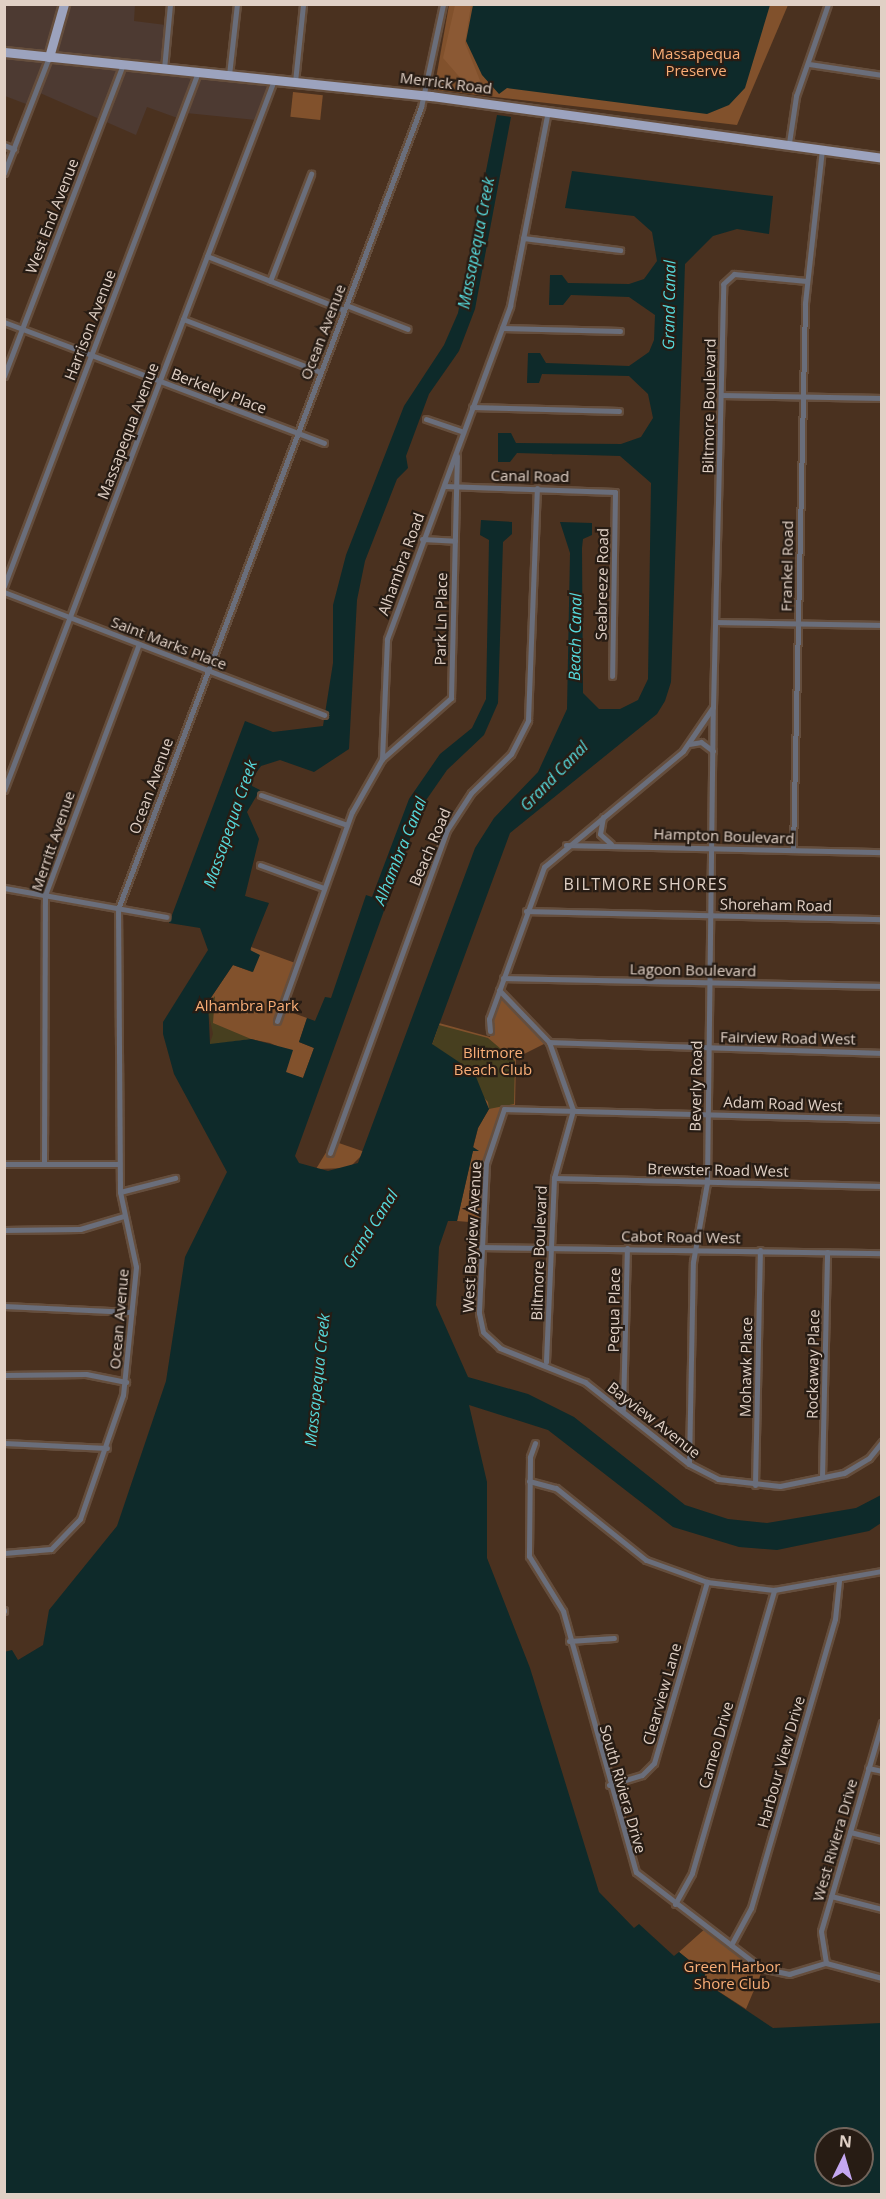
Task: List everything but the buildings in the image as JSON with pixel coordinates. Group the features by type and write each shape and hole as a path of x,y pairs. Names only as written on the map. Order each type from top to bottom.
{"main road":[{"path":"49,57 64,4"},
{"name":"Merrick Road","path":"4,52 424,95 789,143 882,158"}],"street":[{"path":"164,69 170,4"},
{"path":"229,75 237,4"},
{"path":"295,82 303,4"},
{"name":"Ocean Avenue","path":"4,1553 43,1552 60,1542 88,1505 126,1382 135,1257 124,1216 118,1164 118,909 424,95 443,4"},
{"path":"789,143 809,64 828,4"},
{"path":"4,174 49,57"},
{"name":"West End Avenue","path":"4,376 123,64"},
{"path":"809,64 882,75"},
{"name":"Harrison Avenue","path":"4,586 198,72"},
{"name":"Massapequa Avenue","path":"4,790 274,80"},
{"name":"Alhambra Road","path":"277,1021 347,825 382,759 387,639 502,328 523,238 548,111"},
{"path":"4,146 14,149"},
{"path":"807,281 823,148"},
{"path":"270,281 311,174"},
{"path":"523,238 620,250"},
{"path":"207,256 270,281 408,329"},
{"name":"Biltmore Boulevard","path":"713,706 723,284 734,274 807,281"},
{"name":"Frankel Road","path":"793,850 807,281"},
{"path":"183,319 320,372"},
{"name":"Berkeley Place","path":"4,322 324,443"},
{"path":"502,328 620,331"},
{"path":"721,395 882,398"},
{"path":"472,407 619,411"},
{"path":"426,419 463,432"},
{"name":"Park Ln Place","path":"382,759 451,698 457,449"},
{"name":"Canal Road","path":"444,486 615,492"},
{"name":"Beach Road","path":"330,1153 447,830 471,793 511,754 528,720 537,488"},
{"name":"Seabreeze Road","path":"612,676 615,492"},
{"path":"422,540 455,541"},
{"name":"Saint Marks Place","path":"4,592 324,715"},
{"path":"716,622 882,625"},
{"name":"Merritt Avenue","path":"44,1164 45,895 139,644"},
{"path":"490,1031 499,990 544,867 566,845 689,744 713,706"},
{"name":"Beverly Road","path":"689,1464 695,1248 707,1183 713,706"},
{"path":"689,744 701,742 713,751"},
{"path":"261,795 347,825"},
{"path":"603,816 600,834 612,845"},
{"name":"Hampton Boulevard","path":"566,845 882,852"},
{"path":"260,865 324,888"},
{"path":"4,888 166,917"},
{"name":"Shoreham Road","path":"526,911 882,919"},
{"name":"Lagoon Boulevard","path":"503,978 882,986"},
{"path":"499,990 549,1042 573,1110"},
{"name":"Fairview Road West","path":"549,1042 882,1053"},
{"name":"Adam Road West","path":"504,1109 882,1119"},
{"name":"West Bayview Avenue","path":"504,1109 486,1163 481,1247 483,1332 500,1348 546,1362"},
{"name":"Biltmore Boulevard","path":"546,1362 554,1178 573,1110"},
{"path":"4,1164 118,1164"},
{"path":"120,1192 174,1178"},
{"name":"Brewster Road West","path":"554,1178 882,1186"},
{"path":"4,1230 80,1229 124,1216"},
{"name":"Cabot Road West","path":"481,1247 695,1248 882,1253"},
{"name":"Pequa Place","path":"623,1409 627,1248"},
{"name":"Mohawk Place","path":"755,1485 760,1250"},
{"name":"Rockaway Place","path":"822,1477 827,1252"},
{"path":"4,1306 131,1312"},
{"name":"Bayview Avenue","path":"546,1362 623,1409 689,1464 718,1479 755,1485 822,1477 860,1466 882,1442"},
{"path":"4,1375 86,1374 126,1382"},
{"path":"4,1443 107,1448"},
{"name":"South Riviera Drive","path":"536,1443 529,1482 529,1556 560,1602 609,1785 636,1872 675,1904 770,1972 798,1973 826,1963"},
{"path":"529,1482 556,1488 645,1560 707,1582 774,1590 882,1571"},
{"name":"Harbour View Drive","path":"731,1945 743,1930 758,1886 835,1619 839,1580"},
{"name":"Clearview Lane","path":"609,1785 642,1774 654,1763 707,1582"},
{"name":"Cameo Drive","path":"675,1904 692,1873 774,1590"},
{"path":"569,1641 614,1638"},
{"name":"West Riviera Drive","path":"826,1963 820,1942 831,1896 882,1723"},
{"path":"868,1768 882,1771"},
{"path":"850,1832 882,1839"},
{"path":"831,1896 882,1909"},
{"path":"826,1963 882,1978"}],"shaded area":[{"path":"4,5 135,5 134,21 166,25 161,75 270,86 257,120 186,113 183,120 147,107 136,135 40,93 34,107 5,96"},
{"path":"455,5 471,5 465,43 481,83 463,81 443,58"}],"green space":[{"name":"Massapequa Preserve","path":"449,5 788,5 737,125 434,90"},
{"path":"293,92 323,95 320,120 290,117"},
{"name":"Alhambra Park","path":"251,947 298,964 282,1009 307,1018 299,1042 314,1048 303,1078 286,1073 277,1046 270,1043 251,1039 218,1045 208,1002 233,965 252,972"},
{"name":"Blitmore Beach Club","path":"500,992 548,1042 516,1058 515,1107 503,1108 485,1163 481,1223 457,1221 473,1150 478,1151 473,1148 478,1128 489,1109 432,1045 439,1023 490,1037"},
{"path":"333,1141 365,1152 349,1168 316,1169"},
{"name":"Green Harbor Shore Club","path":"707,1927 763,1969 746,2009 704,1982 705,1973 679,1952"}],"sand":[{"path":"215,996 213,1023 251,1039 209,1045 213,1034 207,1006"},
{"path":"439,1025 488,1038 515,1061 514,1104 489,1109 488,1102 432,1045"}],"water":[{"name":"Massapequa Preserve","path":"473,4 770,5 745,88 729,105 707,114 507,88 499,94 482,75 466,41"},
{"path":"497,115 511,117 475,309 459,351 429,394 406,456 408,468 397,479 365,561 357,600 349,749 314,772 280,760 261,766 253,777 252,786 260,790 247,812 259,839 245,896 269,903 250,950 260,955 253,972 233,965 208,1002 210,1044 251,1039 293,1050 286,1072 303,1078 314,1048 299,1042 307,1018 315,1021 325,997 331,998 366,895 372,897 409,799 440,754 472,728 486,699 489,540 480,535 481,520 512,522 512,534 503,542 498,703 484,735 447,770 422,806 295,1156 299,1163 328,1171 358,1163 475,848 494,818 538,772 567,709 570,553 560,522 592,523 592,535 583,539 582,548 583,693 599,709 620,709 638,700 648,679 651,483 620,456 517,453 510,462 498,462 498,433 511,433 516,443 621,444 641,437 653,418 648,394 629,376 542,374 539,383 527,383 528,353 540,353 546,363 629,366 649,352 654,340 655,315 629,297 571,295 563,305 549,305 550,275 562,275 568,283 629,284 644,279 657,261 652,232 634,216 565,208 572,171 773,196 769,234 737,229 713,236 685,264 671,682 665,701 657,714 510,833 432,1044 474,1072 489,1109 478,1128 473,1147 479,1151 473,1151 457,1221 448,1221 439,1247 436,1305 468,1377 528,1394 574,1417 685,1505 728,1519 767,1523 856,1508 881,1495 881,1523 869,1531 777,1550 739,1547 673,1527 548,1430 469,1405 487,1482 487,1558 530,1668 599,1892 634,1928 639,1924 674,1956 679,1952 705,1973 704,1982 773,2028 881,2023 881,2194 5,2194 4,1652 12,1650 18,1660 43,1645 49,1610 117,1526 166,1381 185,1257 227,1172 174,1074 163,1034 163,1022 208,950 200,928 169,923 245,721 273,732 323,726 333,663 333,605 346,555 404,406 444,345 458,313"}],"district":[{"name":"BILTMORE SHORES","path":"646,884"}],"water label":[{"name":"Massapequa Creek","path":"476,243"},
{"name":"Grand Canal","path":"669,305"},
{"name":"Beach Canal","path":"575,637"},
{"name":"Grand Canal","path":"554,776"},
{"name":"Massapequa Creek","path":"230,824"},
{"name":"Alhambra Canal","path":"400,851"},
{"name":"Grand Canal","path":"370,1229"},
{"name":"Massapequa Creek","path":"317,1380"}]}
